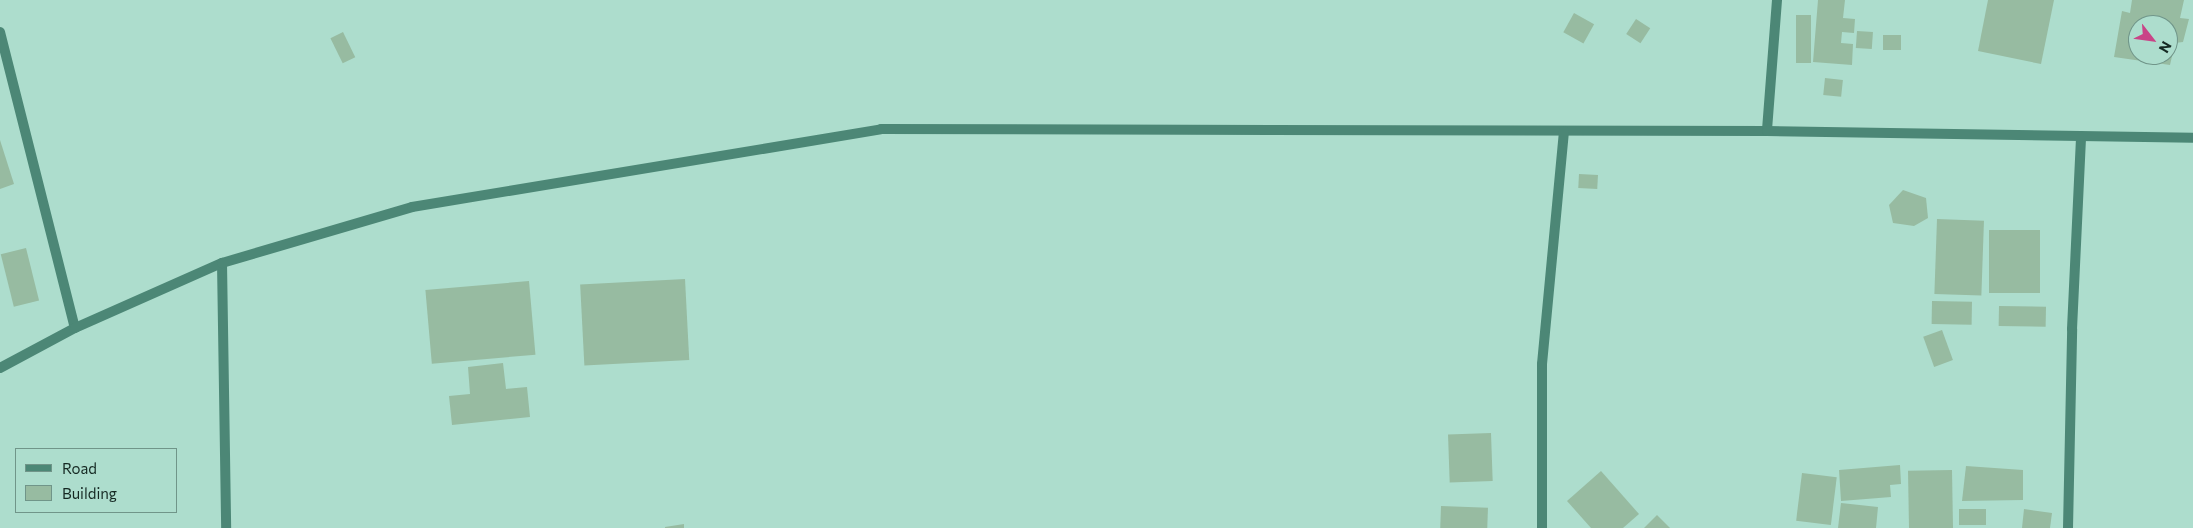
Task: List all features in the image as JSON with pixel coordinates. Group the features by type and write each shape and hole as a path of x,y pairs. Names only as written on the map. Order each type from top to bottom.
{"street":[{"path":"1767,131 1777,0"},
{"path":"0,32 5,82 74,328"},
{"path":"0,368 74,328 222,263 412,207 881,129 1767,131 2193,138"},
{"path":"1542,528 1542,364 1564,131"},
{"path":"2068,528 2072,329 2080,136"},
{"path":"222,263 226,528"}],"building":[{"path":"1818,0 1845,0 1843,18 1855,19 1854,33 1842,32 1841,43 1853,44 1852,65 1813,62"},
{"path":"1988,0 2054,0 2041,64 1978,51"},
{"path":"2132,0 2184,0 2180,18 2189,19 2183,42 2178,43 2178,15 2128,15 2128,59 2114,57 2122,11 2130,13"},
{"path":"1574,13 1594,24 1583,43 1563,32"},
{"path":"1796,15 1811,15 1811,63 1796,63"},
{"path":"1636,19 1650,28 1640,43 1626,34"},
{"path":"1857,31 1873,32 1872,49 1856,48"},
{"path":"343,32 355,57 343,63 330,38"},
{"path":"1883,35 1901,35 1901,50 1883,50"},
{"path":"1825,78 1843,80 1841,97 1823,95"},
{"path":"0,140 14,184 0,189"},
{"path":"1579,174 1598,175 1597,189 1578,188"},
{"path":"1903,190 1926,198 1928,218 1914,226 1893,223 1889,205"},
{"path":"1937,219 1984,221 1981,296 1934,294"},
{"path":"1989,230 2040,230 2040,293 1989,293"},
{"path":"26,248 39,300 14,307 1,254"},
{"path":"685,279 689,360 584,365 580,284"},
{"path":"529,281 535,355 432,364 425,290"},
{"path":"1932,301 1972,302 1972,325 1932,324"},
{"path":"1999,306 2046,307 2046,327 1999,326"},
{"path":"1942,330 1953,360 1934,367 1923,337"},
{"path":"503,363 506,389 527,387 530,417 452,425 449,396 470,394 468,367"},
{"path":"1491,433 1493,481 1450,482 1448,435"},
{"path":"1900,465 1901,484 1890,485 1891,497 1841,501 1839,470"},
{"path":"1966,466 2023,470 2023,500 1962,501"},
{"path":"1952,470 1953,528 1909,528 1908,471"},
{"path":"1601,471 1639,514 1623,528 1591,528 1567,501"},
{"path":"1802,473 1837,477 1831,525 1796,521"},
{"path":"1841,503 1878,507 1876,528 1838,528"},
{"path":"1441,506 1488,508 1487,528 1440,528"},
{"path":"1959,509 1986,509 1986,525 1959,525"},
{"path":"2024,509 2052,513 2050,528 2022,528"},
{"path":"1657,515 1670,528 1644,528"},
{"path":"684,524 684,528 665,528 665,527"}]}
